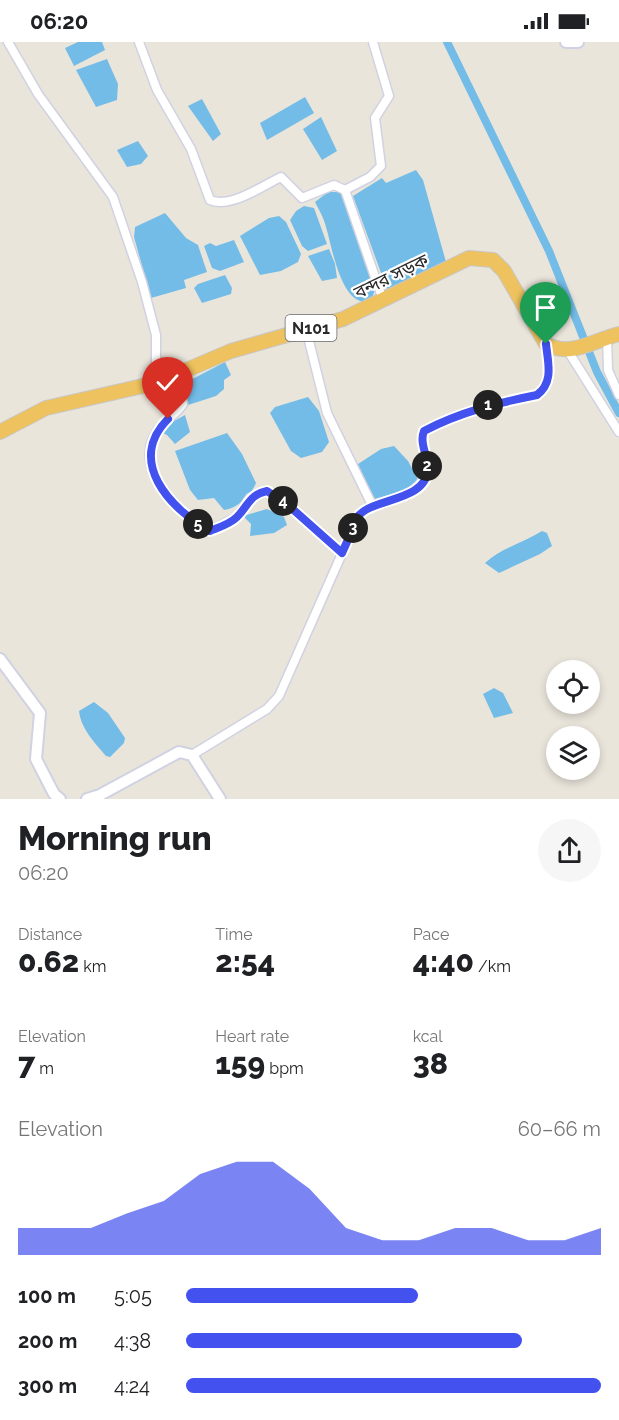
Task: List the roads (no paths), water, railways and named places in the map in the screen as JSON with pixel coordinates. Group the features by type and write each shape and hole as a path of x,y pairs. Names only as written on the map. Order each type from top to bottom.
{"highway":[{"name":"বন্দর সড়ক","path":"0,432 46,408 156,383 231,351 343,319 469,258 493,260 504,271 546,344"},
{"path":"546,344 557,350 572,349 609,336"}],"street":[{"path":"8,42 38,94 113,197 142,282 156,335 156,383"},
{"path":"139,42 157,90 191,148 210,200 221,203 233,200 281,177 302,198 334,185 345,190 383,300"},
{"path":"345,190 370,177 381,166 375,118 389,96 373,42"},
{"path":"566,42 578,42"},
{"path":"306,329 327,413 372,505"},
{"path":"609,336 608,370 619,395"},
{"path":"87,799 100,795 179,752 192,755 267,709 279,696 359,515 372,505 395,499 418,488 428,470 422,437 424,431 486,405 537,395 544,390 550,376 546,344"},
{"path":"572,349 619,432"},
{"path":"176,375 183,404 157,431 150,448 152,470 176,506 192,521 210,531 238,516 250,498 267,491 288,505 342,553"},
{"path":"0,659 40,712 36,759 54,794 60,799"},
{"path":"192,755 220,799"}],"water":[{"path":"78,42 102,42 105,50 74,66 65,48"},
{"path":"107,59 118,84 117,100 96,107 76,70"},
{"path":"305,97 314,113 267,140 260,123"},
{"path":"202,99 221,134 213,141 188,106"},
{"path":"321,117 337,151 322,160 303,129"},
{"path":"138,141 148,156 141,164 127,167 117,150"},
{"path":"416,170 423,180 446,262 388,292 353,196 382,178 386,183"},
{"path":"328,192 340,192 348,207 376,287 372,298 366,302 357,300 350,293 338,272 325,224 315,202"},
{"path":"304,206 314,208 327,244 308,251 302,246 290,220 296,211"},
{"path":"165,213 186,238 198,245 207,272 184,280 186,288 151,298 134,237 135,227"},
{"path":"279,216 286,222 301,254 298,262 281,271 260,275 240,236 269,218"},
{"path":"234,240 244,262 220,271 212,268 204,246 210,243 216,246"},
{"path":"329,249 337,278 322,281 308,256"},
{"path":"225,275 232,288 231,294 202,303 194,288 198,284"},
{"path":"225,362 231,375 224,380 224,389 216,396 188,405 183,393 183,384"},
{"path":"175,386 179,403 176,409 168,411 161,408 159,392"},
{"path":"308,397 319,411 329,442 322,452 301,458 291,451 270,413 275,407"},
{"path":"185,415 190,432 175,444 167,435 160,432 165,426"},
{"path":"227,433 242,454 256,483 243,500 234,507 224,510 214,498 198,500 190,490 175,451"},
{"path":"394,446 408,461 419,481 404,494 374,501 355,466 381,449"},
{"path":"267,509 284,517 287,525 274,533 250,536 251,524 243,516"},
{"path":"542,531 547,533 552,546 540,554 499,573 485,563 498,553"},
{"path":"494,688 503,693 513,713 494,718 483,694"},
{"path":"94,702 108,713 125,738 124,743 110,757 106,756 93,741 80,718 79,711"}],"waterway":[{"path":"447,42 549,251 597,372 619,413"}]}
